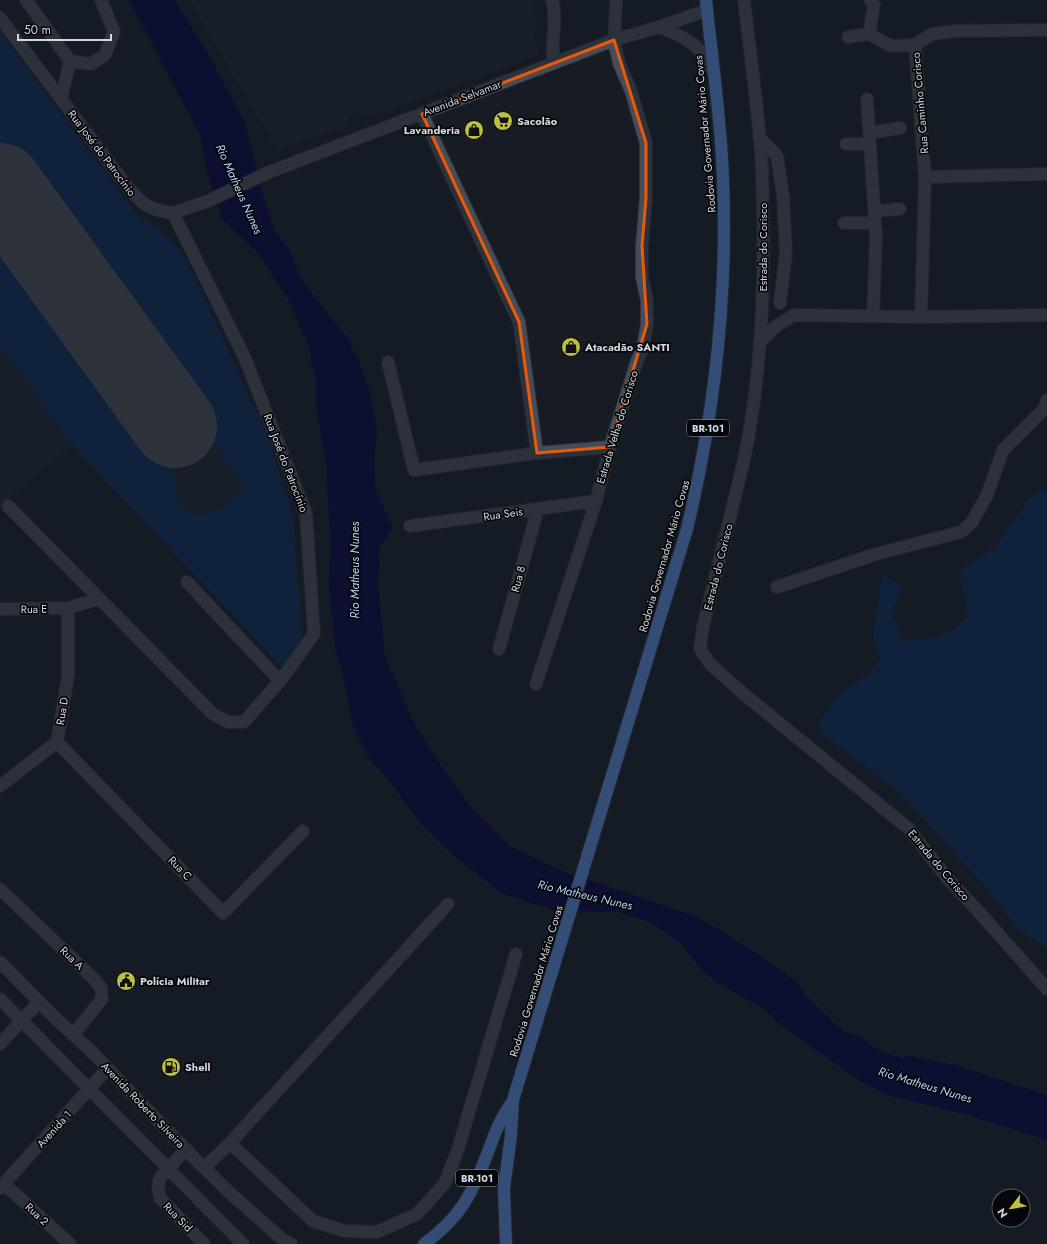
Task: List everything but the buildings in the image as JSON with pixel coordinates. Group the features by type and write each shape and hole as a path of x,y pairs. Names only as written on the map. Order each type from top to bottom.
{"highway":[{"name":"Rodovia Governador Mário Covas","path":"424,1244 435,1236 464,1204 478,1176 496,1130 513,1100 687,529 701,468 710,420 718,354 724,255 723,176 706,5"},
{"name":"Rodovia Governador Mário Covas","path":"506,1244 504,1189 511,1135 513,1100"}],"street":[{"path":"26,0 70,61 91,64 106,55 114,32 101,0"},
{"path":"552,0 555,26 552,51 554,63"},
{"name":"Estrada Velha do Corisco","path":"536,684 596,501 610,447 637,361 643,348 647,324 647,301 642,276 642,246 646,198 646,143 631,91 619,63 614,40 616,0"},
{"name":"Estrada do Corisco","path":"744,0 761,154 763,233 761,341 749,435 703,627 700,648 711,665 745,695 909,828 947,878 980,912 1047,989"},
{"path":"869,34 874,5 870,0"},
{"name":"Avenida Selvamar","path":"173,213 208,201 266,173 614,40 659,27 706,5"},
{"name":"Rua José do Patrocínio","path":"0,18 126,185 139,200 152,209 173,213 244,356 306,512 314,634 280,681 244,722 228,722 213,714 8,506"},
{"path":"659,27 682,36 691,42 702,53 713,71"},
{"name":"Rua Caminho Corisco","path":"921,317 926,177 915,45 932,34 955,31 1047,30"},
{"path":"848,37 869,34 891,46 915,45"},
{"path":"61,99 70,61"},
{"path":"867,99 876,237 873,316"},
{"path":"422,114 519,322 537,454"},
{"path":"846,144 900,128"},
{"path":"759,137 777,156 783,195 786,253 780,304"},
{"path":"926,177 1047,174"},
{"path":"874,211 900,209"},
{"path":"844,223 875,223"},
{"path":"763,289 794,315"},
{"path":"761,341 776,326 794,315 921,317 1047,315"},
{"path":"388,362 414,470 537,454 610,447"},
{"path":"777,587 876,554 961,532 972,522 987,496 1002,450 1044,409 1047,400"},
{"name":"Rua Seis","path":"410,526 596,501"},
{"name":"Rua 8","path":"499,649 538,509"},
{"path":"187,582 280,681"},
{"name":"Rua E","path":"0,609 68,608 98,599"},
{"name":"Rua D","path":"57,742 68,676 68,608"},
{"path":"0,786 57,742"},
{"name":"Rua C","path":"57,742 223,913 303,831"},
{"name":"Rua A","path":"0,889 94,979 101,988 102,999 73,1035"},
{"path":"205,1168 230,1143 448,904"},
{"path":"230,1143 313,1221 344,1231 377,1232 417,1214 445,1183 448,1176 458,1149 516,954"},
{"name":"Avenida Roberto Silveira","path":"0,962 39,1002 90,1050 231,1194 282,1239 291,1244"},
{"path":"0,999 243,1244"},
{"path":"0,1044 39,1002"},
{"name":"Avenida 1","path":"2,1186 107,1069"},
{"name":"Rua Sid","path":"186,1149 160,1178 158,1192 160,1198 204,1244"},
{"name":"Rua 2","path":"2,1186 70,1244"}],"highlighted area":[{"path":"614,40 646,143 646,198 642,246 647,324 610,447 537,453 519,322 422,114"}],"shaded area":[{"path":"190,0 533,0 537,56 374,116 354,113 345,127 277,149"},
{"path":"0,32 137,215 157,227 180,250 195,278 268,437 293,515 302,639 283,668 72,445 0,506"},
{"path":"0,32 137,215 157,227 180,250 195,278 268,437 293,515 302,639 283,668 72,445 0,345 0,221 174,461 174,484 178,498 185,510 197,515 213,512 246,488 0,149"},
{"path":"1047,487 1047,948 1018,930 989,891 900,793 820,732 821,718 837,697 868,674 880,659 873,637 882,576 903,586 892,613 904,641 933,638 952,631 968,616 959,571 994,548 1030,498"}],"water":[{"name":"Rio Matheus Nunes","path":"129,0 175,0 211,59 245,123 262,191 274,229 290,251 300,277 347,337 358,359 369,389 377,428 374,459 375,488 393,528 380,547 378,584 385,656 414,723 435,757 473,810 510,846 559,870 698,917 765,959 797,982 807,997 843,1031 861,1037 874,1047 901,1058 909,1056 955,1065 1047,1095 1047,1140 968,1115 890,1096 863,1083 782,1026 760,1006 715,981 702,970 679,942 650,922 618,912 553,910 503,894 454,856 422,825 384,774 369,759 352,724 342,669 335,650 329,583 331,544 326,465 316,404 316,381 309,347 289,301 258,253 222,219 206,169 201,137"}],"runway":[{"path":"0,185 175,426"}],"place":[{"name":"Sacolão","path":"503,121"},
{"name":"Lavanderia","path":"474,130"},
{"name":"Atacadão SANTI","path":"571,347"},
{"name":"Polícia Militar","path":"126,981"},
{"name":"Shell","path":"171,1067"}]}
